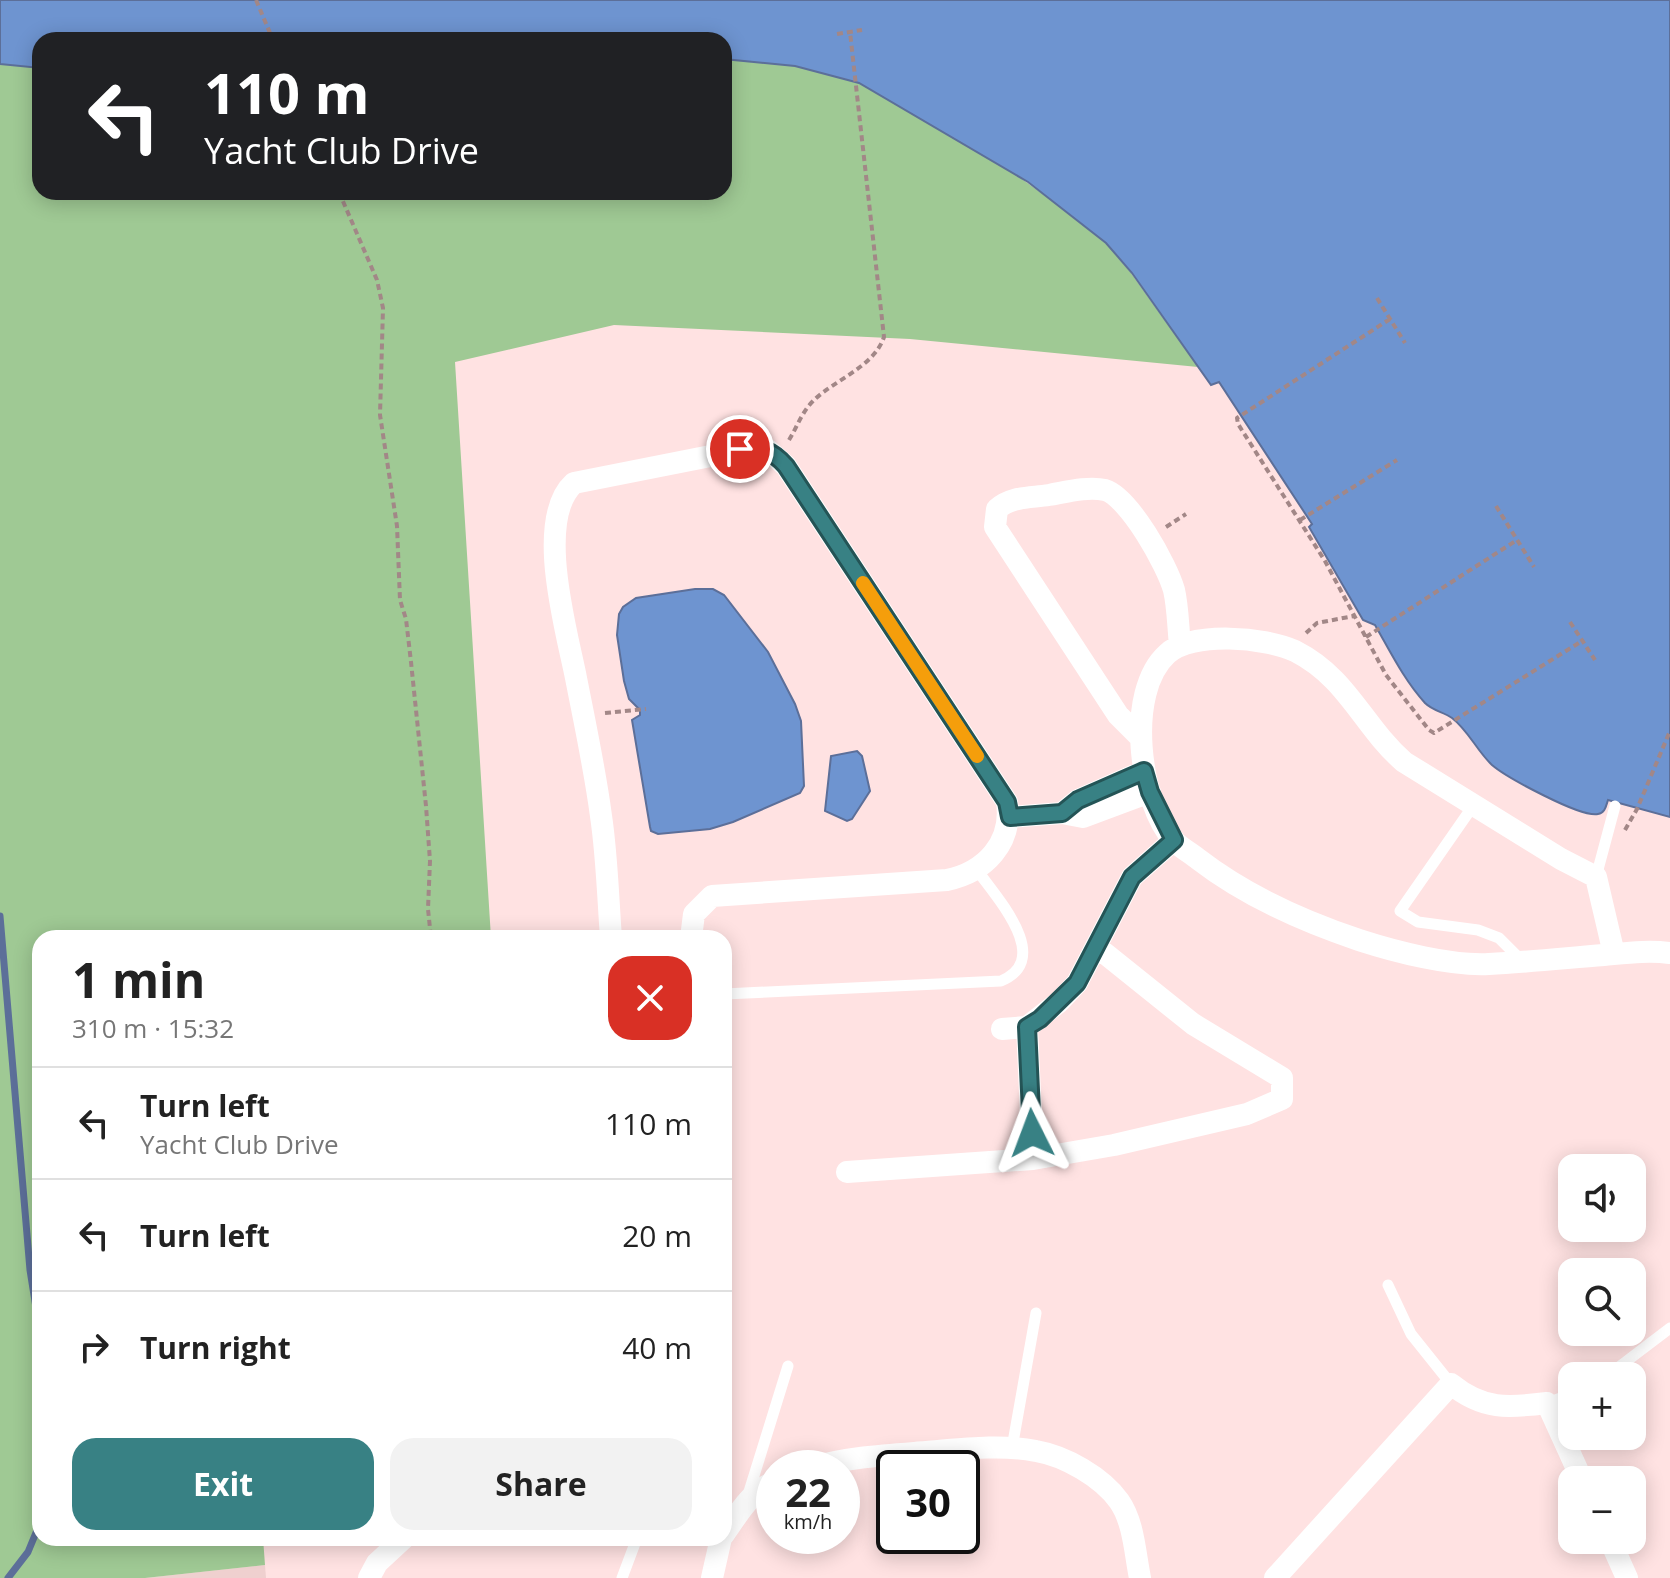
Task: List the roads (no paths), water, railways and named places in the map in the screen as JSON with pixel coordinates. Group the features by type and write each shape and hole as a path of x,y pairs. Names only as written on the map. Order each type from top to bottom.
{"street":[{"path":"610,930 602,820 561,613 556,567 559,512 563,498 574,483 756,447 778,457 1007,802 1010,817 1005,834 977,870 947,880 712,896 694,914 692,930"},
{"path":"1140,737 1118,715 995,527 997,509 1005,501 1017,498 1091,489 1105,490 1120,498 1168,574 1175,599 1180,645"},
{"path":"1614,954 1596,877 1473,806 1392,752 1350,696 1329,674 1292,650 1262,641 1209,640 1180,645 1158,666 1147,693 1140,737 1147,782 1174,840 1218,874 1263,901 1309,922 1407,955 1485,965 1614,954 1670,953"},
{"path":"1010,817 1062,813 1083,817 1147,782"},
{"path":"1002,1029 1027,1027 1040,1019 1077,983 1132,877 1174,840"},
{"path":"847,1172 1033,1159 1114,1145 1247,1114 1282,1099 1282,1078 1193,1024 1097,947"},
{"path":"1027,1027 1033,1159"},
{"path":"1275,1578 1451,1384 1467,1396 1493,1406 1547,1403 1576,1466"},
{"path":"860,1458 1012,1448 1038,1451 1077,1467 1091,1475 1119,1501 1128,1520 1140,1578"},
{"path":"732,1523 756,1494"},
{"path":"369,1578 377,1563 395,1546"},
{"path":"712,1578 720,1546"},
{"path":"1616,1554 1627,1578"}],"lane":[{"path":"1473,806 1400,911 1418,922 1478,930 1499,938 1523,962"},
{"path":"1596,877 1615,806"},
{"path":"732,994 1001,981 1010,977 1022,959 1021,937 977,870"},
{"path":"1388,1285 1411,1334 1451,1384"},
{"path":"1012,1448 1036,1313"},
{"path":"1625,1362 1670,1328"},
{"path":"746,1502 788,1366"},
{"path":"1547,1403 1558,1399"},
{"path":"622,1578 634,1546"}],"water":[{"path":"0,0 1670,0 1670,817 1608,800 1602,812 1589,814 1544,796 1492,765 1458,723 1428,706 1410,685 1375,625 1363,620 1309,527 1312,524 1219,382 1211,385 1132,273 1106,243 1028,182 859,83 795,66 732,60 732,32 32,32 32,67 0,64"},
{"path":"713,589 724,595 768,652 801,721 804,786 800,793 733,822 710,829 658,834 650,827 632,720 640,715 640,710 629,699 624,681 617,635 619,614 636,598"},
{"path":"857,751 862,756 870,791 852,819 847,821 825,811 831,756"}],"waterway":[{"path":"0,916 32,1283"},
{"path":"8,1578 32,1542"}]}
